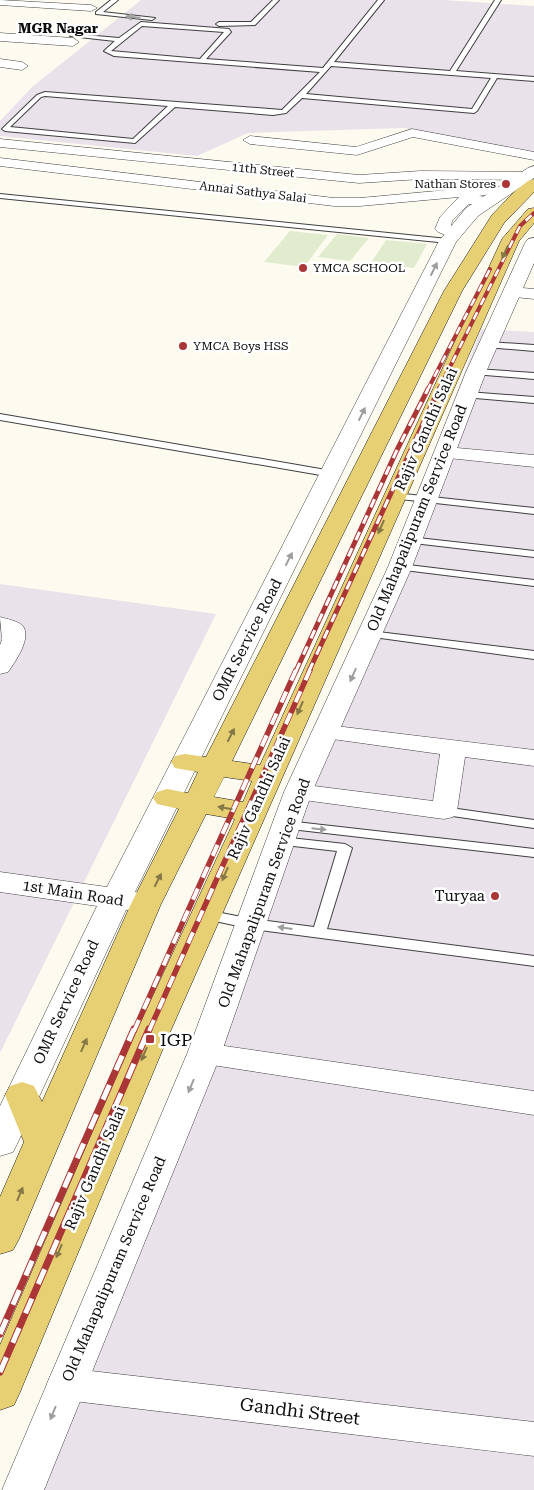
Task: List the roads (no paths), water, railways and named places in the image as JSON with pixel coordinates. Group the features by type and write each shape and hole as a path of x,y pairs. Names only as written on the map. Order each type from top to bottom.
{"main road":[{"path":"0,1238 42,1142 131,901 197,804 452,291 485,236 532,172"},
{"name":"Rajiv Gandhi Salai","path":"0,1392 146,1048 424,431 511,239 534,213"},
{"path":"385,426 424,431"},
{"path":"185,762 270,775"},
{"path":"167,798 252,813"},
{"path":"22,1095 42,1142"}],"street":[{"path":"0,2 45,2 91,8"},
{"path":"31,15 45,2"},
{"path":"0,13 83,18"},
{"path":"0,25 18,26 72,36"},
{"path":"1,39 18,26"},
{"path":"1,39 72,36"},
{"path":"0,63 22,66"},
{"path":"250,140 358,151 412,133 451,140 532,172"},
{"name":"11th Street","path":"0,143 359,179 532,172"},
{"name":"Annai Sathya Salai","path":"0,162 334,202 498,194"},
{"name":"OMR Service Road","path":"0,1142 22,1095 131,901 167,798 450,237 472,212 532,172"},
{"name":"Old Mahapalipuram Service Road","path":"23,1490 65,1384 204,1054 298,792 327,732 427,500 471,384 489,345 523,293 534,243"},
{"path":"446,453 534,461"},
{"path":"0,667 14,640 6,627"},
{"path":"327,732 534,758"},
{"path":"298,792 444,811 454,747"},
{"name":"1st Main Road","path":"0,882 131,901"},
{"path":"204,1054 534,1103"},
{"name":"Gandhi Street","path":"65,1384 534,1439"}],"lane":[{"path":"114,0 98,13 245,26 253,24 276,0"},
{"path":"173,106 135,141 5,129 37,97 45,94 173,106 282,113 301,96 330,64 349,37 381,0"},
{"path":"452,73 498,0"},
{"path":"202,60 230,32 141,24 108,52 202,60 324,70"},
{"path":"72,36 120,40"},
{"path":"330,64 534,79"},
{"path":"301,96 474,111 495,76"},
{"path":"0,196 450,237"},
{"path":"489,345 534,348"},
{"path":"471,384 534,376"},
{"path":"471,384 534,400"},
{"path":"0,416 332,474"},
{"path":"395,496 534,512"},
{"path":"404,554 534,554"},
{"path":"404,554 534,583"},
{"path":"370,634 534,654"},
{"path":"444,811 534,824"},
{"path":"284,833 350,832 534,853"},
{"path":"319,933 350,832"},
{"path":"284,833 345,848"},
{"path":"206,915 252,924 534,961"}],"railway":[{"path":"438,391 520,226 534,213"},
{"path":"427,391 490,269"},
{"path":"296,671 397,450 428,389"},
{"path":"309,671 439,389"},
{"path":"134,1031 296,670"},
{"path":"149,1031 310,670"},
{"path":"0,1334 134,1029"},
{"path":"0,1372 149,1029"}],"place":[{"name":"Nathan Stores","path":"506,184"},
{"name":"YMCA SCHOOL","path":"303,268"},
{"name":"YMCA Boys HSS","path":"183,346"},
{"name":"Turyaa","path":"495,896"},
{"name":"IGP","path":"150,1039"}],"district":[{"name":"MGR Nagar","path":"58,28"}]}
